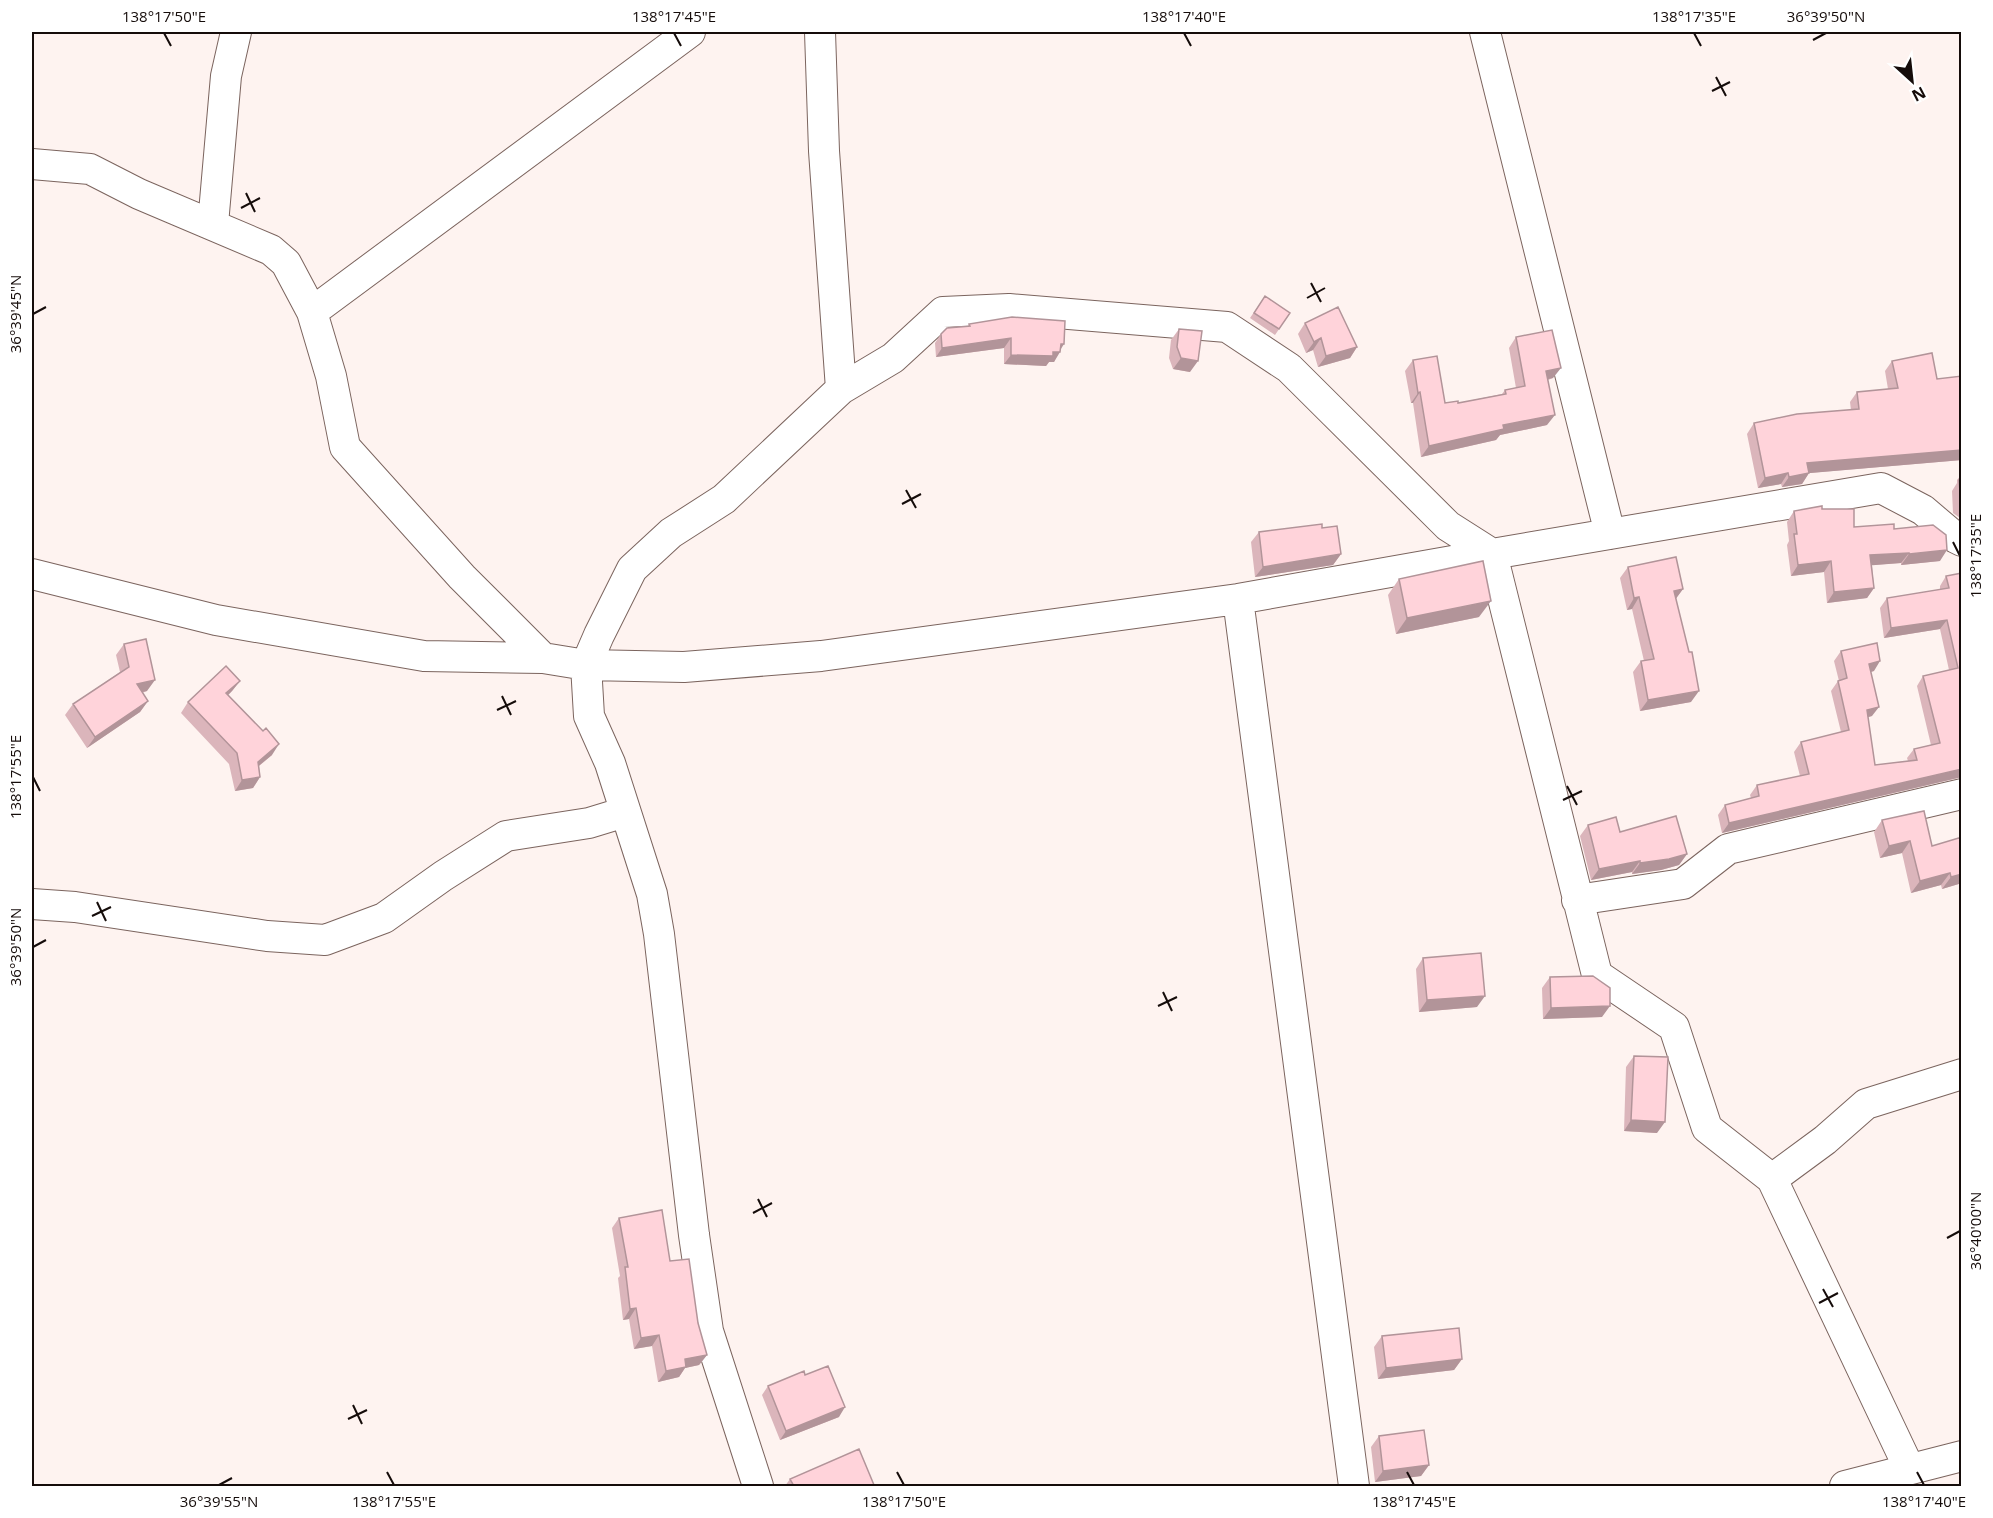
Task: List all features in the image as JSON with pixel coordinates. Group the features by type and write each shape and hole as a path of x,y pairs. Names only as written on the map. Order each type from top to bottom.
{"street":[{"path":"213,224 226,76 236,32"},
{"path":"312,312 690,32"},
{"path":"820,32 824,151 841,389"},
{"path":"1485,32 1610,534"},
{"path":"32,164 90,169 139,194 213,224 271,250 279,256 286,263 312,312 331,376 345,447 462,577 543,658"},
{"path":"758,1486 708,1331 694,1235 659,934 652,894 610,763 589,716 586,665 598,635 632,569 671,533 724,499 841,389 893,358 943,312 1009,309 1227,327 1289,368 1448,526 1492,554 1597,975 1674,1027 1707,1128 1773,1179 1909,1468"},
{"path":"32,574 216,620 424,656 543,658 586,665 684,667 821,656 1238,599 1881,488 1923,510 1962,541"},
{"path":"1238,599 1354,1486"},
{"path":"1578,900 1683,884 1728,849 1962,794"},
{"path":"32,904 75,907 267,936 325,940 384,918 443,876 506,836 589,823 625,812"},
{"path":"1773,1179 1825,1140 1866,1104 1962,1074"},
{"path":"1845,1486 1962,1456"}],"building":[{"path":"1265,296 1290,313 1279,329 1254,313"},
{"path":"1338,307 1357,347 1326,356 1321,338 1314,342 1305,323"},
{"path":"1012,317 1065,321 1064,344 1061,344 1060,352 1053,352 1053,356 1011,355 1011,338 942,348 941,334 947,328 970,326 969,324"},
{"path":"1179,329 1202,331 1198,361 1181,358 1177,347"},
{"path":"1552,330 1561,368 1546,371 1555,415 1503,425 1504,429 1429,446 1413,360 1437,356 1445,403 1458,401 1458,403 1506,394 1505,390 1525,386 1516,337"},
{"path":"1932,353 1937,379 1962,376 1962,450 1807,463 1809,473 1789,477 1788,473 1765,478 1754,423 1797,414 1859,409 1857,392 1898,388 1892,361"},
{"path":"1962,479 1962,502 1961,502 1959,480"},
{"path":"1822,506 1822,509 1854,509 1854,527 1894,524 1894,529 1933,525 1946,535 1947,550 1870,555 1874,588 1834,592 1831,561 1798,565 1794,511"},
{"path":"1322,524 1322,528 1337,526 1341,554 1263,567 1259,532"},
{"path":"1676,557 1683,589 1674,591 1689,652 1692,652 1699,691 1648,700 1641,661 1654,659 1639,597 1634,598 1628,567"},
{"path":"1483,561 1491,601 1407,618 1399,579"},
{"path":"1962,573 1962,769 1729,823 1725,805 1759,796 1757,785 1809,774 1801,742 1849,730 1838,681 1847,678 1841,651 1877,643 1880,661 1869,664 1879,707 1867,710 1875,765 1917,760 1914,749 1940,743 1923,676 1958,668 1947,620 1891,628 1887,598 1949,588 1946,576"},
{"path":"146,639 155,680 137,684 148,701 95,737 73,704 129,667 124,644"},
{"path":"226,666 240,681 226,693 263,731 266,728 279,744 258,762 260,777 242,780 237,753 188,702"},
{"path":"1924,811 1932,846 1962,837 1962,874 1951,877 1950,873 1920,881 1910,841 1889,846 1882,820"},
{"path":"1676,816 1687,854 1669,859 1640,863 1640,861 1599,869 1588,825 1616,817 1620,832"},
{"path":"1481,953 1485,996 1427,1000 1423,958"},
{"path":"1593,976 1610,988 1610,1006 1551,1008 1550,977"},
{"path":"1634,1056 1668,1057 1665,1122 1631,1120"},
{"path":"662,1210 670,1261 689,1259 698,1323 707,1355 685,1359 686,1367 666,1371 659,1335 641,1338 636,1308 630,1309 625,1267 628,1267 619,1218"},
{"path":"1459,1328 1462,1359 1386,1368 1382,1336"},
{"path":"828,1366 845,1407 786,1431 768,1386 804,1371 805,1375"},
{"path":"1424,1430 1429,1465 1383,1471 1379,1436"},
{"path":"859,1449 874,1485 794,1486 790,1479"}]}
